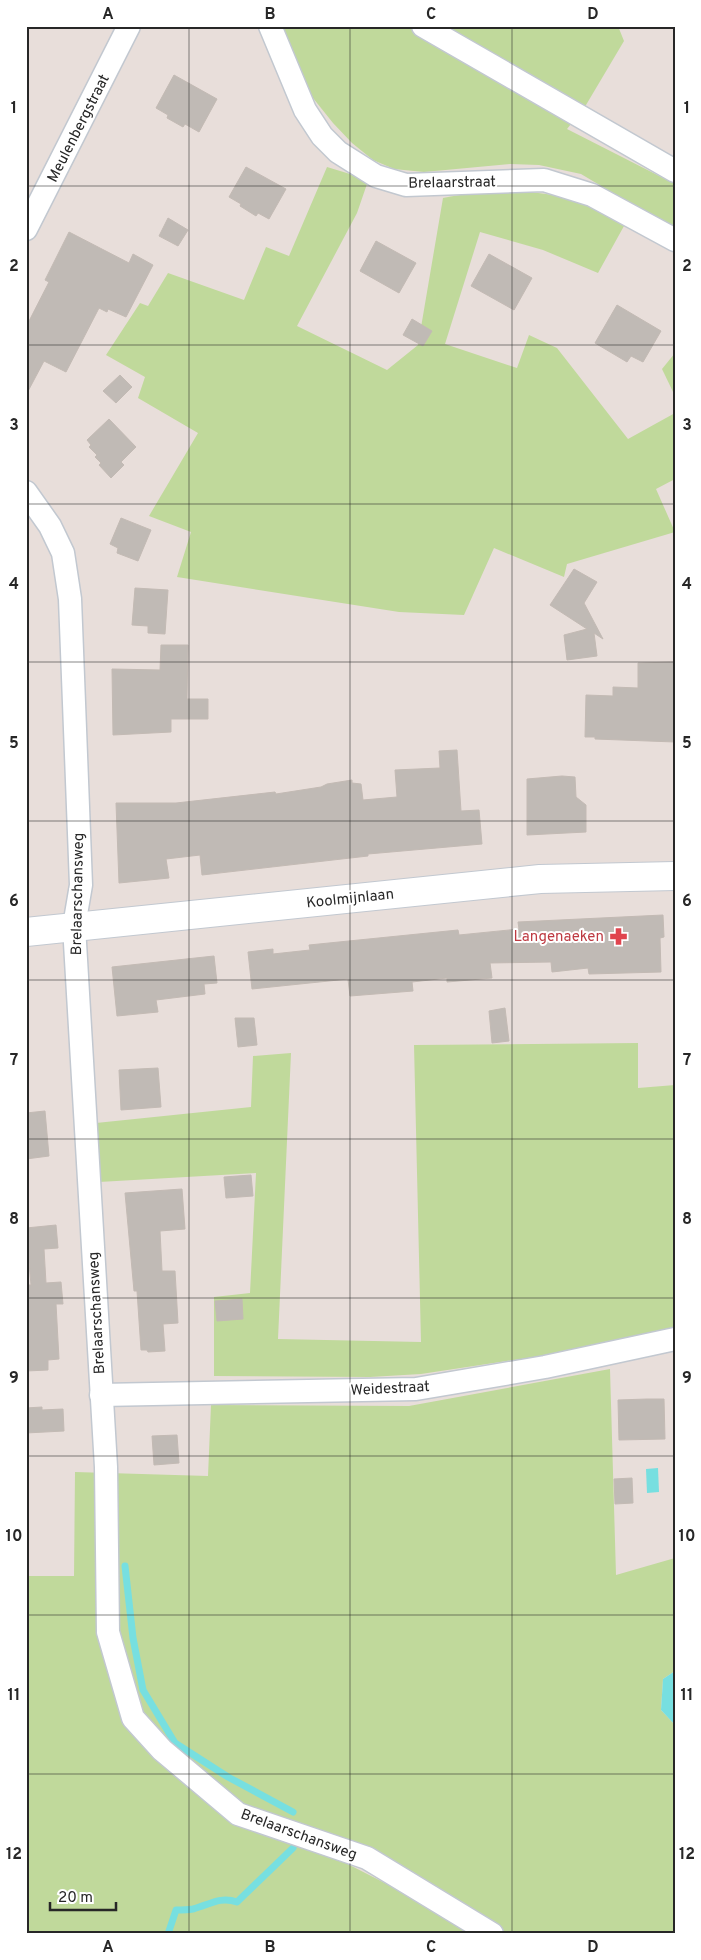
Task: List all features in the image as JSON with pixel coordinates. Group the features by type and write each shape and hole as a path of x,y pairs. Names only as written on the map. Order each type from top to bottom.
{"street":[{"name":"Meulenbergstraat","path":"26,229 129,26"},
{"name":"Brelaarstraat","path":"270,26 305,110 322,136 338,152 376,176 406,185 544,180 592,195 675,240"},
{"path":"431,28 675,172"},
{"name":"Brelaarschansweg","path":"26,492 50,526 62,553 70,598 81,885 74,926 106,1467 108,1632 133,1718 162,1750 238,1814 368,1858 492,1934"},
{"name":"Koolmijnlaan","path":"26,932 540,879 675,876"},
{"name":"Weidestraat","path":"101,1395 416,1389 545,1367 675,1339"}],"green space":[{"path":"280,26 618,26 624,41 586,105 567,129 675,184 675,230 581,174 539,165 510,164 424,172 394,169 373,160 352,143 313,98"},
{"path":"327,167 350,174 367,184 357,213 297,326 387,370 418,345 443,198 495,192 550,195 583,204 624,226 598,273 543,250 480,232 445,344 517,368 529,335 557,348 628,439 675,413 675,479 656,489 675,532 567,564 564,577 494,548 464,615 399,612 177,577 191,532 149,516 198,433 138,398 145,377 106,355 140,303 148,306 168,273 244,300 266,247 289,256"},
{"path":"675,353 675,396 662,369"},
{"path":"638,1043 638,1088 675,1085 675,1327 547,1355 421,1374 370,1377 214,1376 214,1297 250,1293 256,1173 99,1182 96,1123 251,1107 253,1056 291,1053 278,1339 421,1342 414,1045"},
{"path":"610,1369 616,1575 675,1558 675,1671 663,1679 661,1710 675,1725 675,1934 506,1934 371,1851 330,1855 424,1903 472,1934 26,1934 26,1576 74,1576 75,1472 208,1476 211,1405 409,1406"}],"water":[{"path":"658,1468 659,1492 647,1493 646,1469"},
{"path":"675,1671 675,1725 661,1710 663,1679"}],"building":[{"path":"174,75 217,99 199,132 185,124 183,127 167,118 168,115 156,108"},
{"path":"246,167 286,189 269,219 258,213 256,216 229,197"},
{"path":"168,218 188,230 178,246 159,236"},
{"path":"69,232 129,263 133,254 153,265 126,317 108,309 107,312 99,308 66,372 44,361 26,395 26,327 49,282 45,280"},
{"path":"376,241 416,263 399,293 360,271"},
{"path":"489,254 532,278 514,310 471,286"},
{"path":"617,305 661,331 643,362 631,356 627,362 595,343"},
{"path":"412,319 432,331 423,346 403,335"},
{"path":"120,375 132,387 116,403 103,391"},
{"path":"109,419 136,447 121,462 124,465 111,478 99,465 101,463 95,457 97,455 89,447 91,445 87,440"},
{"path":"121,518 151,530 138,561 117,553 118,548 110,544"},
{"path":"574,569 597,582 584,603 603,639 594,633 597,656 567,660 564,635 587,629 550,605"},
{"path":"135,588 168,590 165,634 148,633 148,626 132,625"},
{"path":"161,645 188,645 187,699 208,699 208,719 171,719 171,732 113,735 112,669 160,670"},
{"path":"675,662 675,742 585,737 586,695 613,696 613,687 638,688 638,663"},
{"path":"457,750 461,811 479,810 482,844 368,854 368,856 202,875 200,855 166,859 169,878 119,883 116,803 176,803 275,792 276,794 352,780 352,783 361,784 363,800 397,797 395,770 440,768 439,751"},
{"path":"562,776 575,777 576,797 586,805 586,832 527,835 527,779"},
{"path":"663,915 664,937 660,938 661,972 589,974 588,968 552,972 551,962 490,963 492,978 447,982 447,978 412,982 413,991 350,996 348,979 252,989 248,952 273,949 273,954 310,950 309,945 458,930 459,935 519,929 518,922"},
{"path":"214,956 217,983 204,984 205,994 156,1000 158,1012 117,1016 112,967"},
{"path":"505,1008 509,1041 492,1043 489,1011"},
{"path":"235,1018 254,1018 257,1045 238,1047"},
{"path":"158,1068 161,1107 121,1110 119,1070"},
{"path":"45,1111 49,1156 26,1159 26,1113"},
{"path":"251,1175 253,1196 226,1198 224,1177"},
{"path":"182,1189 185,1229 160,1231 162,1271 175,1271 178,1323 163,1324 165,1351 148,1352 147,1350 141,1350 137,1291 134,1291 125,1193"},
{"path":"56,1225 58,1248 44,1249 46,1283 61,1282 63,1304 56,1304 59,1359 48,1360 48,1370 26,1371 26,1285 31,1285 28,1251 26,1251 26,1228"},
{"path":"242,1299 243,1319 217,1321 215,1301"},
{"path":"664,1399 665,1439 619,1440 618,1400"},
{"path":"42,1407 42,1410 63,1409 64,1431 26,1433 26,1408"},
{"path":"177,1435 179,1463 154,1465 152,1436"},
{"path":"632,1478 633,1503 615,1504 614,1479"}],"waterway":[{"path":"125,1566 133,1638 143,1690 175,1743 228,1777 293,1812"},
{"path":"168,1934 176,1910 193,1909 225,1900 237,1902 293,1848"}],"place":[{"name":"Langenaeken","path":"618,936"}]}
